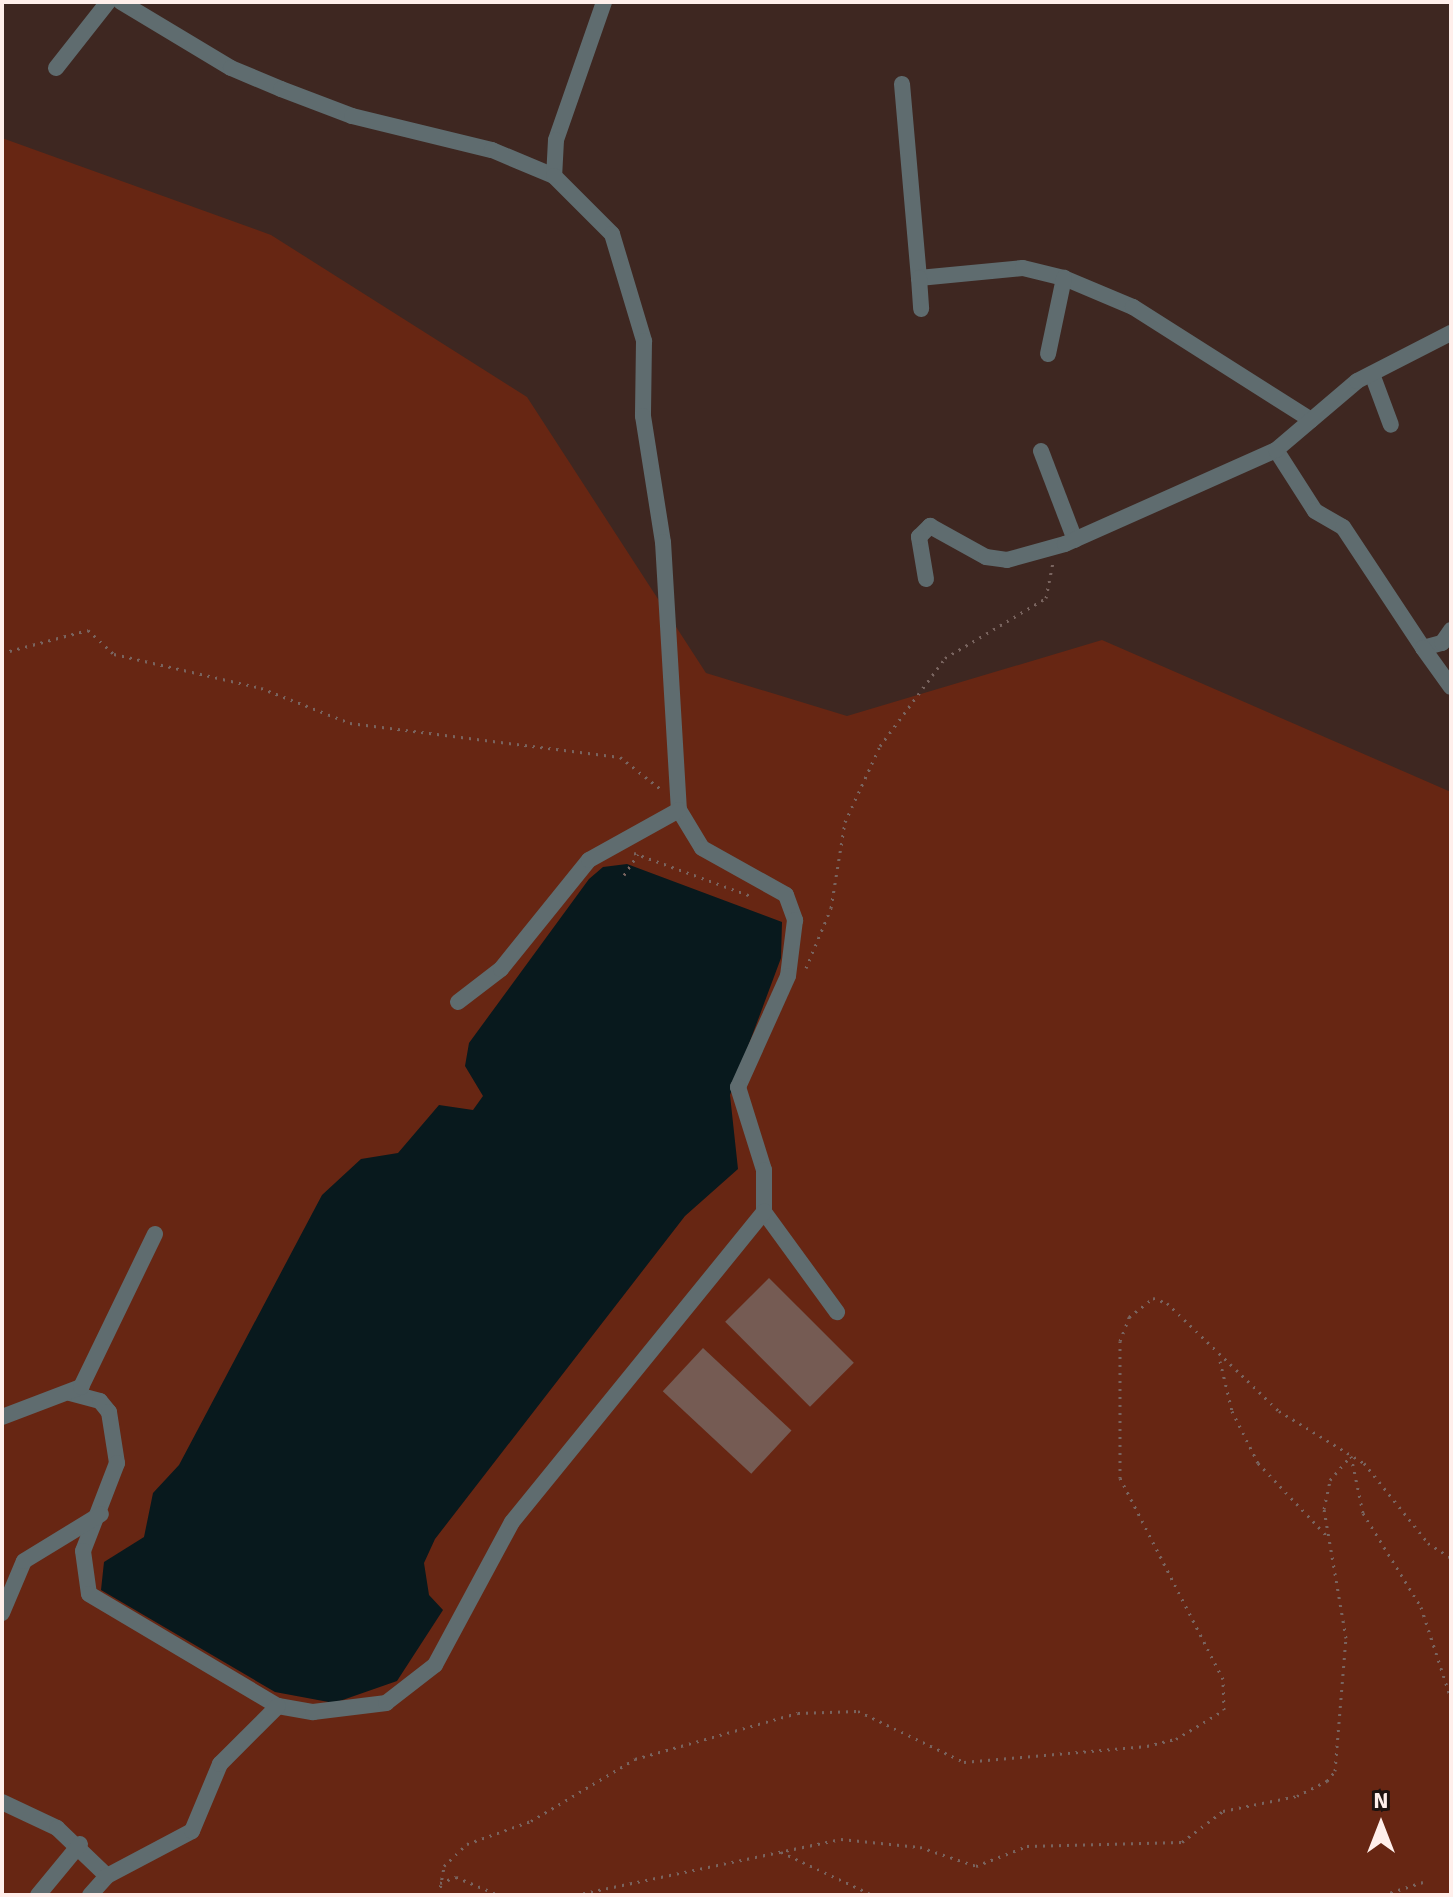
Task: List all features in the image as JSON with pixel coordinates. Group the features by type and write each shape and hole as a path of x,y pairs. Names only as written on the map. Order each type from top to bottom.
{"street":[{"path":"56,68 108,2"},
{"path":"121,2 231,68 281,89 364,119 492,150 554,176 612,234 644,341 643,416 663,542 679,810 702,848 786,895 795,920 788,976 738,1087 764,1170 764,1212 837,1312"},
{"path":"554,176 556,140 604,2"},
{"path":"902,84 921,309"},
{"path":"919,278 1023,268 1064,278 1133,307 1311,420"},
{"path":"1048,354 1064,278"},
{"path":"926,579 919,537 930,526 986,557 1053,549 1276,450 1372,374 1451,333"},
{"path":"1372,374 1391,425"},
{"path":"1276,450 1315,511 1343,527 1451,687"},
{"path":"1041,451 1075,540"},
{"path":"1423,648 1442,643 1451,630"},
{"path":"458,1002 501,969 603,849 679,810"},
{"path":"70,1393 100,1401 109,1412 117,1463 101,1514 83,1551 89,1594 278,1706 313,1712 386,1703 416,1686 463,1619 512,1522 764,1212"},
{"path":"2,1417 70,1393 88,1376 155,1234"},
{"path":"2,1613 24,1561 101,1514"},
{"path":"90,1895 107,1876 192,1831 220,1764 278,1706"},
{"path":"2,1802 80,1844 107,1876"},
{"path":"38,1895 80,1844"}],"path":[{"path":"805,970 831,908 845,822 880,746 945,658 1046,598 1053,549"},
{"path":"2,653 88,630 114,654 261,688 350,723 620,757 649,775 679,810"},
{"path":"603,849 638,854 766,901"},
{"path":"624,875 638,854"},
{"path":"439,1895 440,1883 459,1849 531,1821 607,1773 798,1713 858,1711 964,1762 1147,1746 1205,1724 1224,1710 1223,1679 1120,1478 1120,1341 1129,1317 1153,1298 1167,1303 1220,1361 1279,1411 1379,1477 1428,1543 1451,1558"},
{"path":"1220,1361 1232,1411 1258,1463 1327,1536"},
{"path":"575,1895 678,1868 869,1839 976,1866 1027,1846 1182,1842 1223,1811 1297,1796 1327,1781 1335,1771 1346,1638 1327,1536 1326,1493 1351,1456"},
{"path":"1351,1456 1363,1513 1421,1607 1451,1699"},
{"path":"781,1852 873,1895"},
{"path":"440,1883 456,1877 499,1895"},
{"path":"1383,1895 1423,1882"}],"shaded area":[{"path":"2,138 271,235 527,397 706,673 847,716 1102,640 1451,792 1451,1895 2,1895"},
{"path":"627,864 782,922 781,958 730,1095 738,1169 685,1216 435,1539 424,1563 429,1595 443,1610 397,1681 334,1703 275,1692 101,1590 104,1562 144,1537 153,1493 179,1465 322,1195 361,1159 398,1153 439,1105 473,1110 483,1096 465,1066 469,1043 589,879 603,867"}],"building":[{"path":"769,1278 854,1363 810,1407 725,1322"},
{"path":"703,1348 791,1431 751,1474 663,1391"}]}
